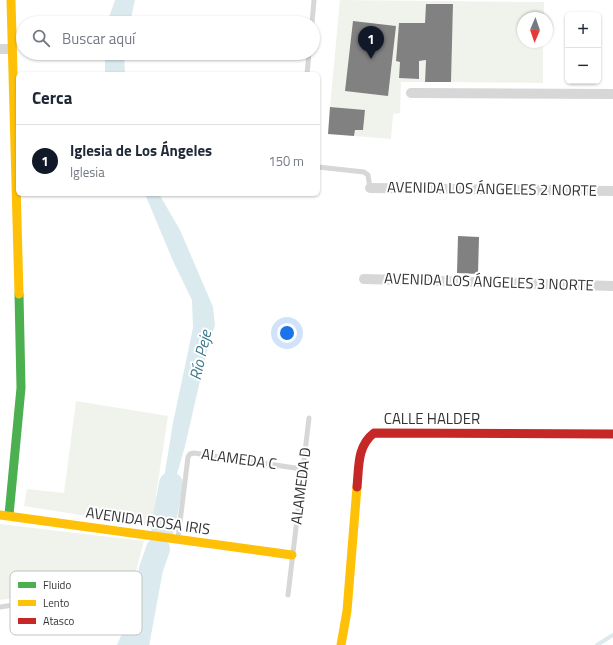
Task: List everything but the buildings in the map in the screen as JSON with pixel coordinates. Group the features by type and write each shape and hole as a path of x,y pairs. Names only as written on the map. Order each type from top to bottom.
{"street":[{"path":"4,515 21,388 11,0"},
{"path":"0,49 12,49"},
{"path":"411,93 613,94"},
{"name":"AVENIDA LOS ÁNGELES 2 NORTE","path":"370,188 613,191"},
{"name":"AVENIDA LOS ÁNGELES 3 NORTE","path":"364,279 613,286"},
{"name":"CALLE HALDER","path":"341,645 347,611 360,456 365,440 374,433 613,434"},
{"name":"AVENIDA ROSA IRIS","path":"4,515 292,555"}],"lane":[{"path":"313,16 314,0"},
{"path":"307,72 308,60"},
{"path":"320,167 364,172 368,175 370,188"},
{"name":"ALAMEDA D","path":"288,595 309,418"},
{"name":"ALAMEDA C","path":"178,539 188,457 190,454 194,453 302,469"},
{"path":"0,607 10,605"}],"shaded area":[{"path":"340,0 544,2 544,12 517,12 517,48 543,48 543,83 451,82 453,5 426,4 425,23 399,23 396,60 400,62 399,78 419,79 419,61 426,60 425,82 401,82 400,113 393,114 391,139 354,136 355,130 363,130 365,111 330,107"},
{"path":"76,401 168,416 156,495 155,527 24,506 27,489 64,493"},
{"path":"0,524 144,541 136,571 10,571 10,599 0,600"}],"water":[{"path":"115,0 135,0 132,16 109,16"},
{"path":"105,60 124,60 125,72 105,72"},
{"path":"146,196 160,196 180,230 213,307 215,325 208,346 185,446 165,516 162,490 173,423 193,328 192,300 173,261"},
{"path":"151,569 147,636 145,645 117,645 121,635 142,635 142,589"}],"waterway":[{"name":"Río Peje","path":"163,527 171,484"},
{"name":"Río Peje","path":"142,618 151,569 158,549"},
{"name":"Río Peje","path":"137,645 139,635"},
{"path":"597,645 613,635"}],"traffic: fast":[{"path":"9,515 21,388 19,294"}],"traffic: slow":[{"path":"11,0 16,184"},
{"path":"16,196 19,294"},
{"path":"341,645 347,611 357,487"},
{"path":"0,515 292,555"}],"traffic: jam":[{"path":"357,487 360,457 364,444 374,433 613,434"}],"place":[{"name":"Iglesia de Los Ángeles","path":"371,59"}]}
